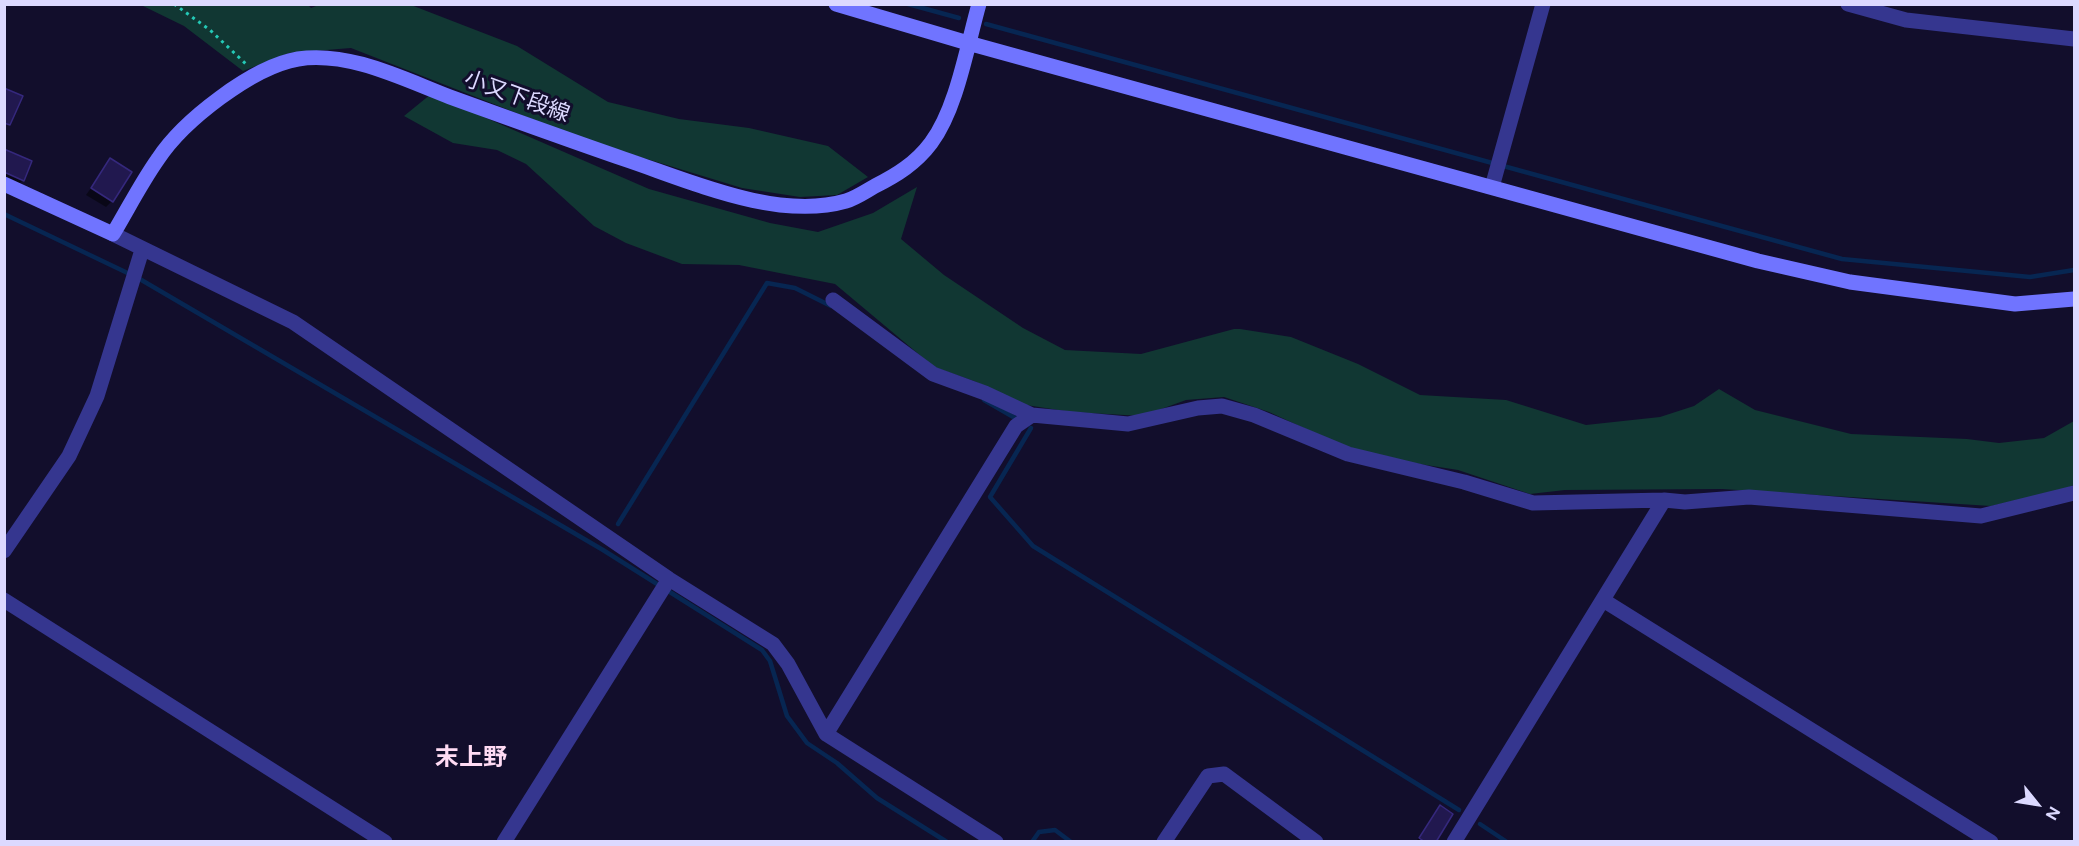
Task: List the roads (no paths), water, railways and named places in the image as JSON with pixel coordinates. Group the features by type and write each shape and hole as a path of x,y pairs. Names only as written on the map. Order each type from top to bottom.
{"street":[{"path":"836,4 968,43 1758,261 1850,282 2015,304 2074,299"},
{"name":"小又下段線","path":"113,234 159,157 197,116 232,89 257,75 297,59 355,63 733,196 778,205 847,201 904,171 932,142 950,104 979,4"},
{"path":"1492,187 1543,4"},
{"path":"1848,4 1906,20 2074,39"},
{"path":"4,184 113,234 293,322 669,579 773,644 788,664 826,734 996,842"},
{"path":"4,551 69,456 97,396 142,250"},
{"path":"833,300 933,374 985,393 1032,415 1128,424 1198,408 1222,406 1254,415 1348,454 1464,482 1533,503 1664,500 1685,502 1749,497 1981,516 2074,493"},
{"path":"826,734 1016,426 1032,415"},
{"path":"1454,842 1664,500"},
{"path":"504,842 669,579"},
{"path":"4,600 385,842"},
{"path":"1603,600 1991,842"},
{"path":"1164,842 1208,776 1224,774 1316,842"}],"waterway":[{"path":"908,4 959,18"},
{"path":"986,24 1842,259 2030,277 2074,270"},
{"path":"4,214 138,278 603,550 762,650 770,661 787,716 807,743 837,763 877,798 947,842"},
{"path":"618,524 767,283 795,288 831,306"},
{"path":"984,400 1015,418"},
{"path":"1031,428 990,497 1033,546 1459,810"},
{"path":"1480,824 1507,842"},
{"path":"1032,842 1039,832 1055,830 1071,842"}],"district":[{"name":"末上野","path":"471,758"}]}
